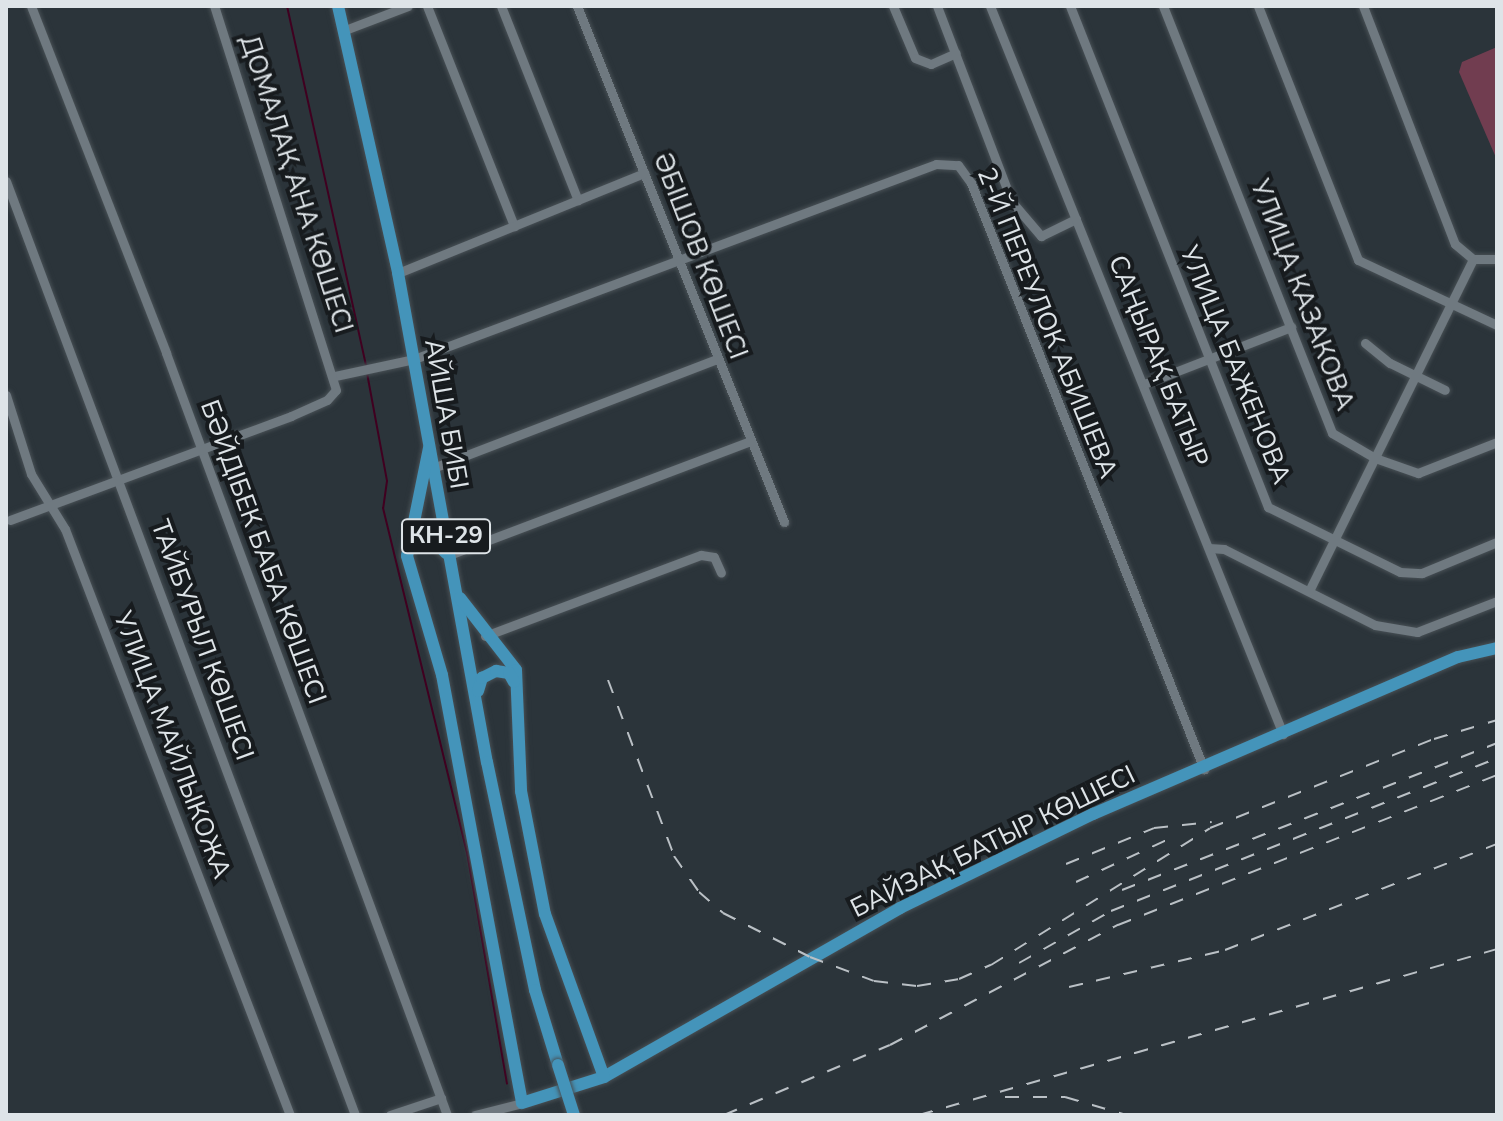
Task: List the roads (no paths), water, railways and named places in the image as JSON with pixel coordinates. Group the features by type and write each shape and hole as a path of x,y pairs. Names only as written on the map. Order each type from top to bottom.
{"main road":[{"name":"АЙША БИБІ","path":"338,6 398,273 455,593 535,990 574,1115"},
{"path":"429,448 407,556 442,675 522,1103"},
{"path":"407,556 412,543 430,537 437,539 450,558"},
{"path":"455,593 485,636 516,670 521,791 545,914 604,1077"},
{"name":"БАЙЗАҚ БАТЫР КӨШЕСІ","path":"522,1103 604,1077 900,908 1093,814 1204,769 1458,657 1497,648"},
{"path":"477,694 482,678 502,670 513,680 518,699"}],"street":[{"name":"БӘЙДІБЕК БАБА КӨШЕСІ","path":"31,6 201,452 447,1115"},
{"name":"ДОМАЛАҚ АНА КӨШЕСІ","path":"214,6 335,376"},
{"path":"345,30 408,6"},
{"path":"427,6 514,226"},
{"path":"501,6 578,200"},
{"name":"ӘБІШОВ КӨШЕСІ","path":"577,6 784,522"},
{"path":"893,6 915,58 931,64 956,53"},
{"path":"937,6 1012,202 1041,236 1076,219"},
{"name":"САҢЫРАҚ БАТЫР","path":"990,6 1283,734"},
{"name":"УЛИЦА БАЖЕНОВА","path":"1070,6 1268,507 1400,572 1422,573 1497,542"},
{"name":"УЛИЦА КАЗАКОВА","path":"1163,6 1332,433 1375,458 1418,473 1497,442"},
{"path":"1258,6 1358,260 1497,325"},
{"path":"1363,6 1455,244 1473,259 1497,259"},
{"name":"2-Й ПЕРЕУЛОК АБИШЕВА","path":"335,376 414,359 680,257 936,164 958,165 971,183 1204,769"},
{"path":"398,273 644,173"},
{"name":"ТАЙБУРЫЛ КӨШЕСІ","path":"6,181 121,481 355,1115"},
{"path":"1309,591 1473,259"},
{"path":"1144,384 1291,327"},
{"path":"1365,343 1390,363 1445,390"},
{"path":"433,468 717,359"},
{"path":"10,520 201,452 327,400 337,385 335,376"},
{"name":"УЛИЦА МАЙЛЫКОЖА","path":"6,395 31,474 65,529 290,1115"},
{"path":"450,558 751,441"},
{"path":"1209,548 1224,549 1375,625 1417,632 1497,601"},
{"path":"485,636 701,555 714,557 721,573"},
{"path":"390,1115 414,1111 441,1098"},
{"path":"475,1115 522,1103"}],"waterway":[{"path":"287,6 366,366"},
{"path":"367,373 387,481 383,508 467,852 507,1084"}],"railway":[{"path":"608,680 674,856 699,892 723,913 810,957 874,981 917,986 959,979 991,965 1210,828 1434,739 1497,720"},
{"path":"1122,890 1497,743"},
{"path":"1019,963 1111,911 1497,758"},
{"path":"724,1115 890,1045 1118,925 1497,775"},
{"path":"1066,864 1154,828 1212,822"},
{"path":"1076,882 1171,838"},
{"path":"1069,987 1225,950 1497,844"},
{"path":"919,1115 1497,949"},
{"path":"1005,1097 1065,1097 1126,1115"}]}
